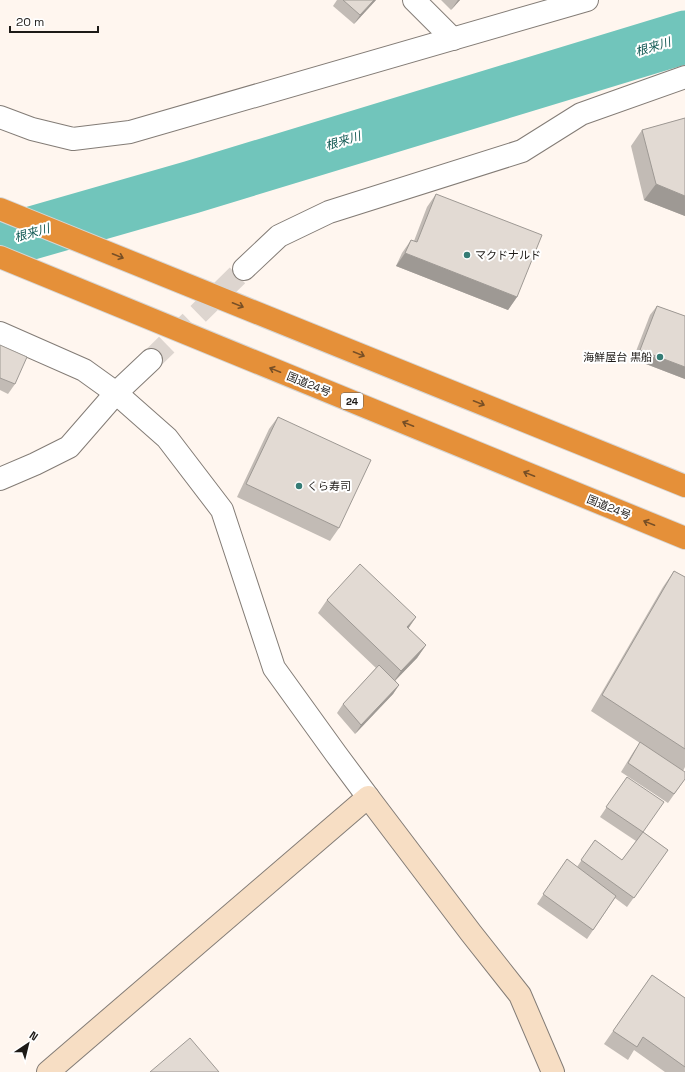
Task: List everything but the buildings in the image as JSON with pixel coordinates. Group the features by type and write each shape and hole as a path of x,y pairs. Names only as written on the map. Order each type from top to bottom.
{"highway":[{"path":"0,209 685,486"},
{"name":"国道24号","path":"9,261 685,538"}],"street":[{"path":"414,0 453,39"},
{"path":"0,117 32,129 73,139 130,132 587,0"},
{"path":"244,269 279,236 329,212 522,151 581,114 685,77"},
{"path":"0,333 84,370 116,393 167,438 222,510 274,668 331,748 471,933 520,995 553,1072"},
{"path":"0,480 69,447 116,393 151,360"},
{"path":"48,1072 368,797"}],"waterway":[{"name":"根来川","path":"0,242 192,187 685,37"}],"tunnel":[{"path":"151,360 244,269"}],"place":[{"name":"マクドナルド","path":"467,255"},
{"name":"海鮮屋台 黒船","path":"660,357"},
{"name":"くら寿司","path":"299,486"}]}
